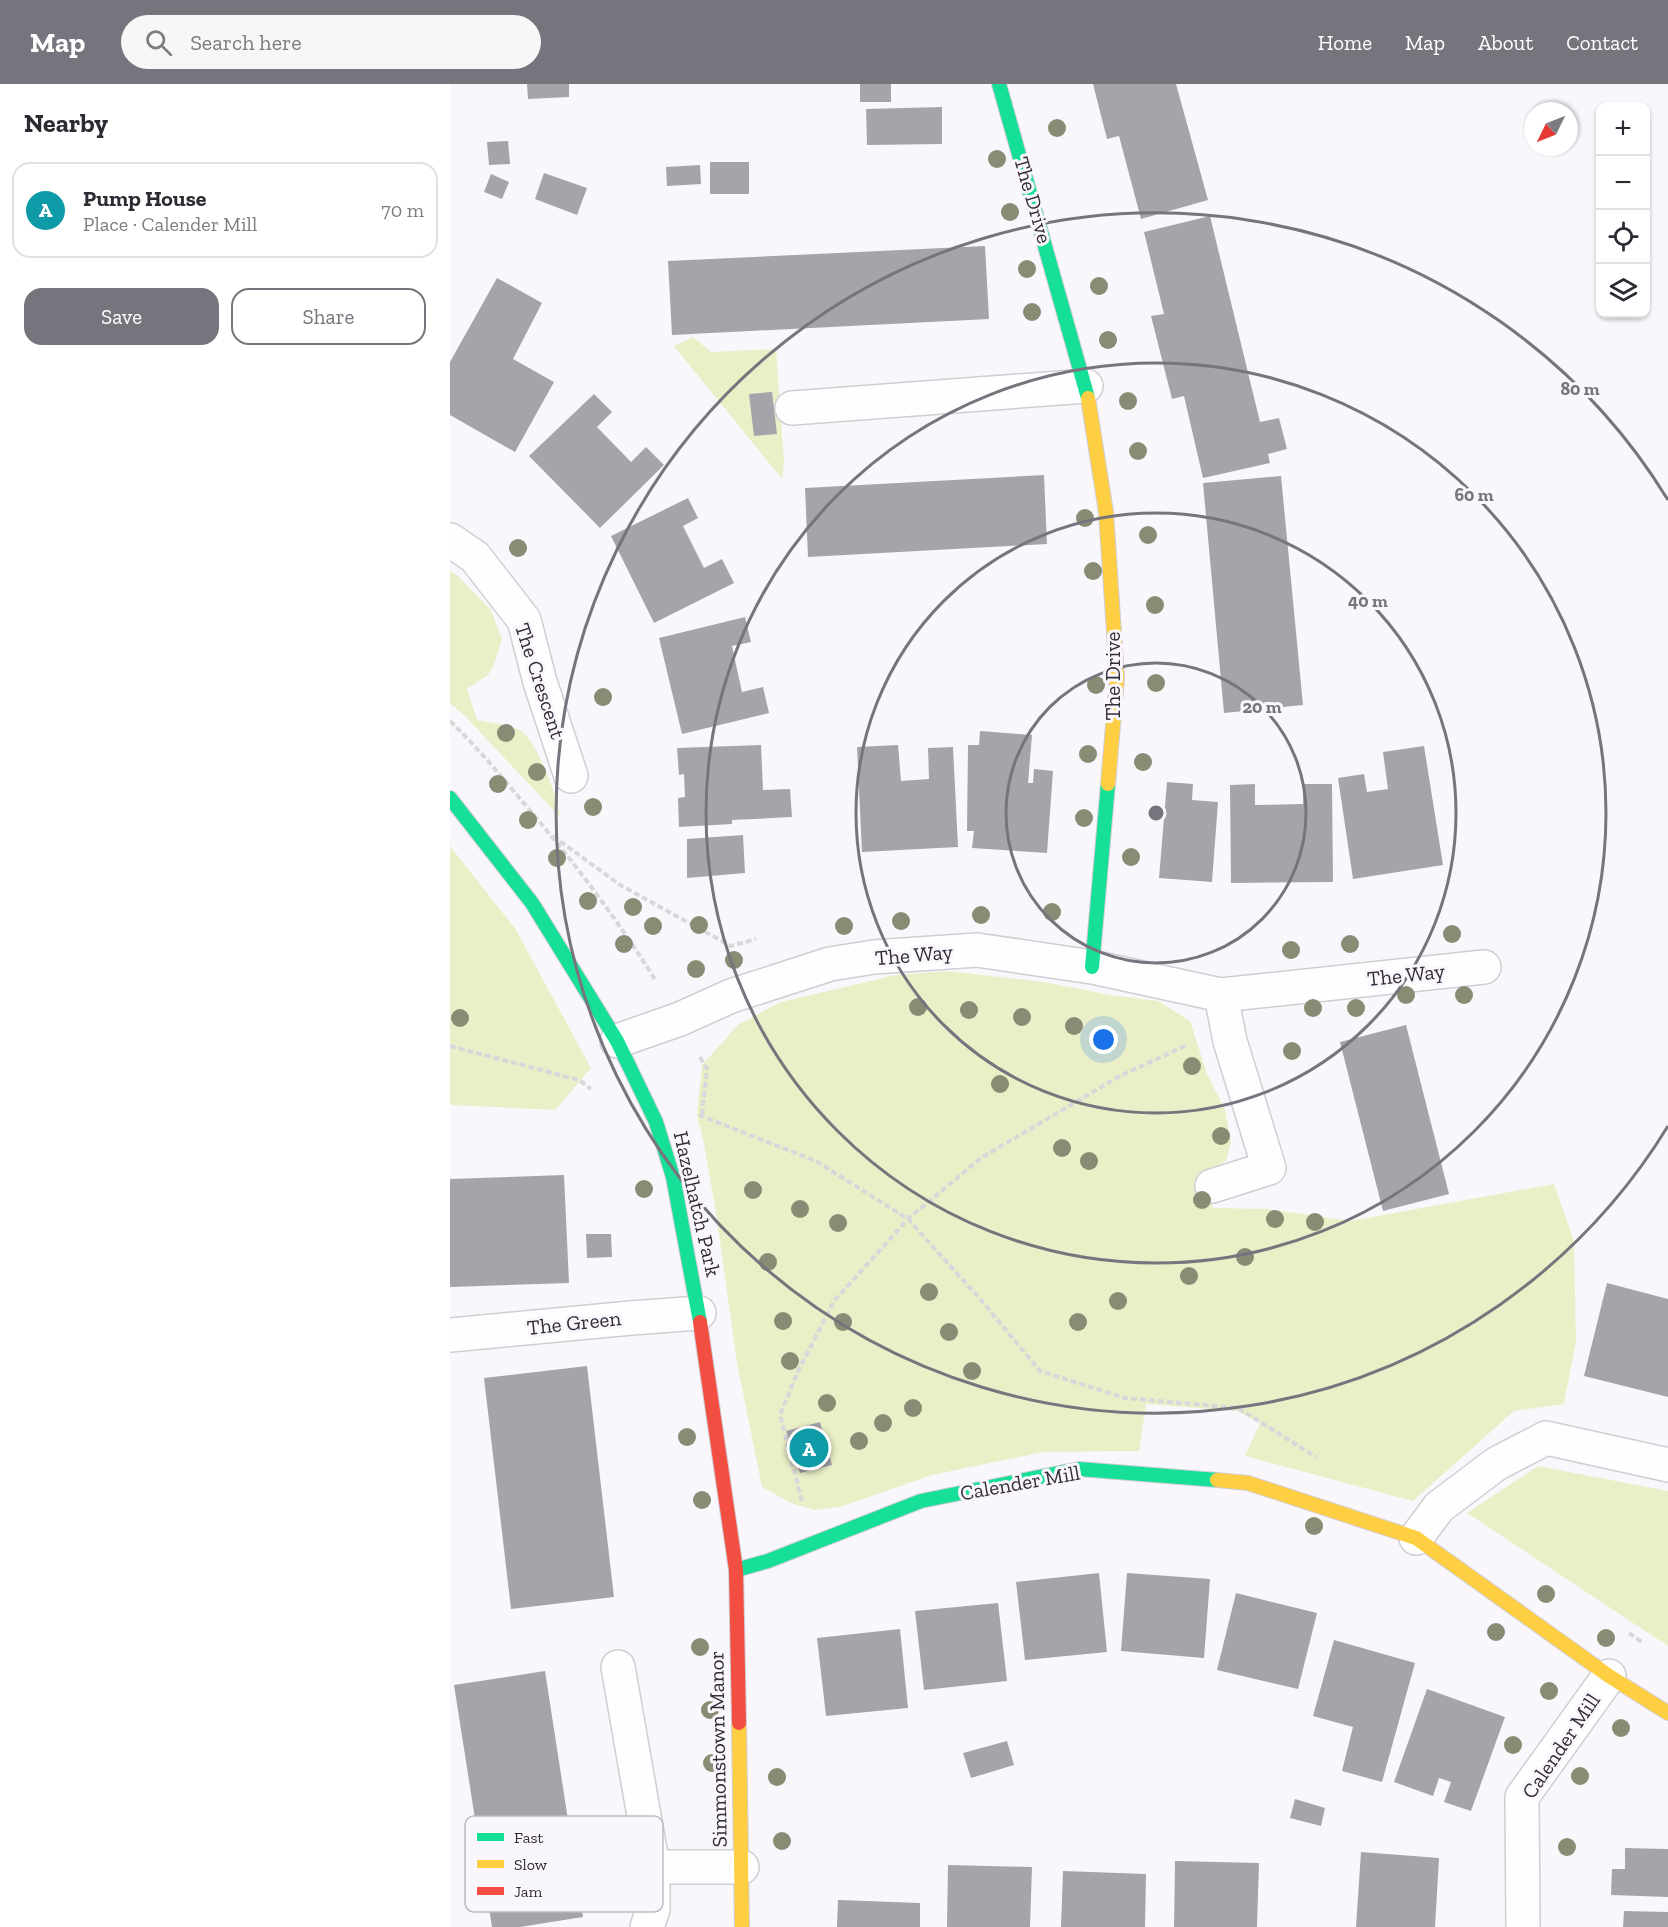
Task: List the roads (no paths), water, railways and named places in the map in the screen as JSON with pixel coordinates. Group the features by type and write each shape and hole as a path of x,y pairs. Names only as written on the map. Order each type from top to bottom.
{"street":[{"name":"The Drive","path":"999,84 1086,386 1106,512 1117,678 1092,967"},
{"path":"792,408 1086,386"},
{"name":"The Crescent","path":"450,540 475,556 524,620 540,682 571,776"},
{"name":"Hazelhatch Park","path":"450,798 532,903 616,1041 656,1122 673,1177 699,1313 736,1570"},
{"name":"The Way","path":"616,1041 680,1019 731,996 830,964 874,957 977,950 1092,967 1221,995 1484,967"},
{"path":"1212,1186 1269,1168 1230,1041 1221,995"},
{"name":"The Green","path":"450,1335 699,1313"},
{"path":"1416,1538 1439,1507 1496,1464 1546,1438 1668,1465"},
{"name":"Calender Mill","path":"736,1570 768,1561 921,1501 1079,1469 1248,1484 1416,1538 1609,1676 1668,1713"},
{"name":"Simmonstown Manor","path":"736,1570 742,1927"},
{"path":"618,1667 644,1816"},
{"name":"Calender Mill","path":"1523,1927 1522,1797 1609,1676"},
{"path":"663,1867 742,1867"},
{"path":"647,1927 652,1912"}],"place":[{"name":"Pump House","path":"809,1448"}]}
